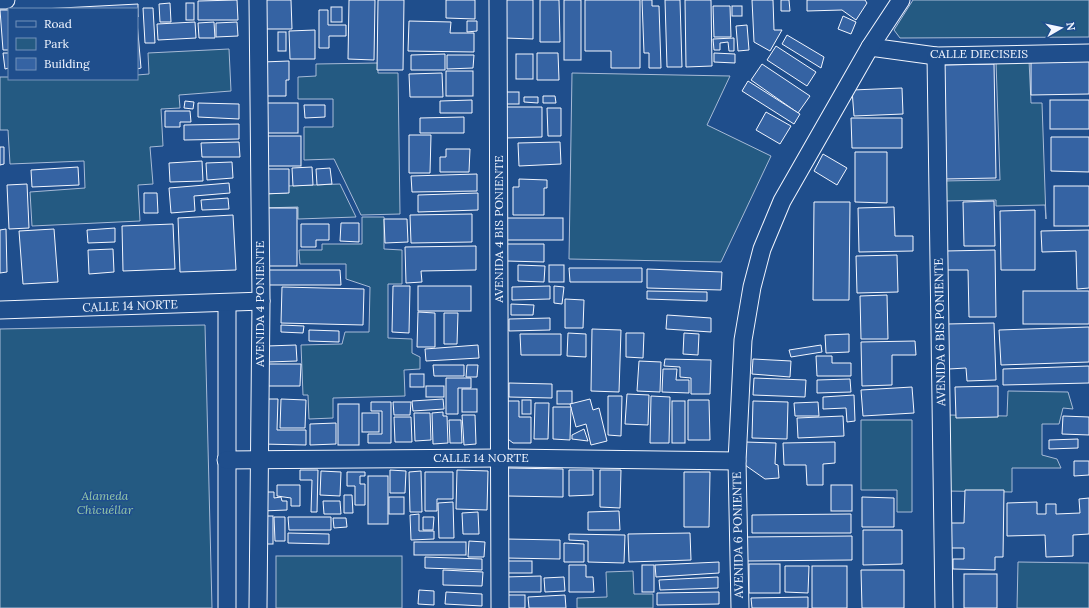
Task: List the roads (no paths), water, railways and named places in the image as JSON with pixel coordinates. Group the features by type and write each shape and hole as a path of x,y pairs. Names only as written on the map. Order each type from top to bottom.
{"street":[{"path":"0,0 6,0"},
{"name":"AVENIDA 4 PONIENTE","path":"258,0 261,301 258,608"},
{"name":"AVENIDA 4 BIS PONIENTE","path":"498,0 501,458 500,608"},
{"path":"737,461 743,340 752,288 762,249 782,201 870,47 901,0"},
{"name":"CALLE DIECISEIS","path":"870,47 936,56 1089,53"},
{"name":"AVENIDA 6 BIS PONIENTE","path":"936,56 944,608"},
{"name":"CALLE 14 NORTE","path":"0,310 261,301"},
{"path":"227,302 226,460 228,608"},
{"name":"CALLE 14 NORTE","path":"226,460 501,458 737,461"},
{"name":"AVENIDA 6 PONIENTE","path":"737,461 740,608"}],"park label":[{"name":"Alameda Chicuéllar","path":"105,503"}]}
